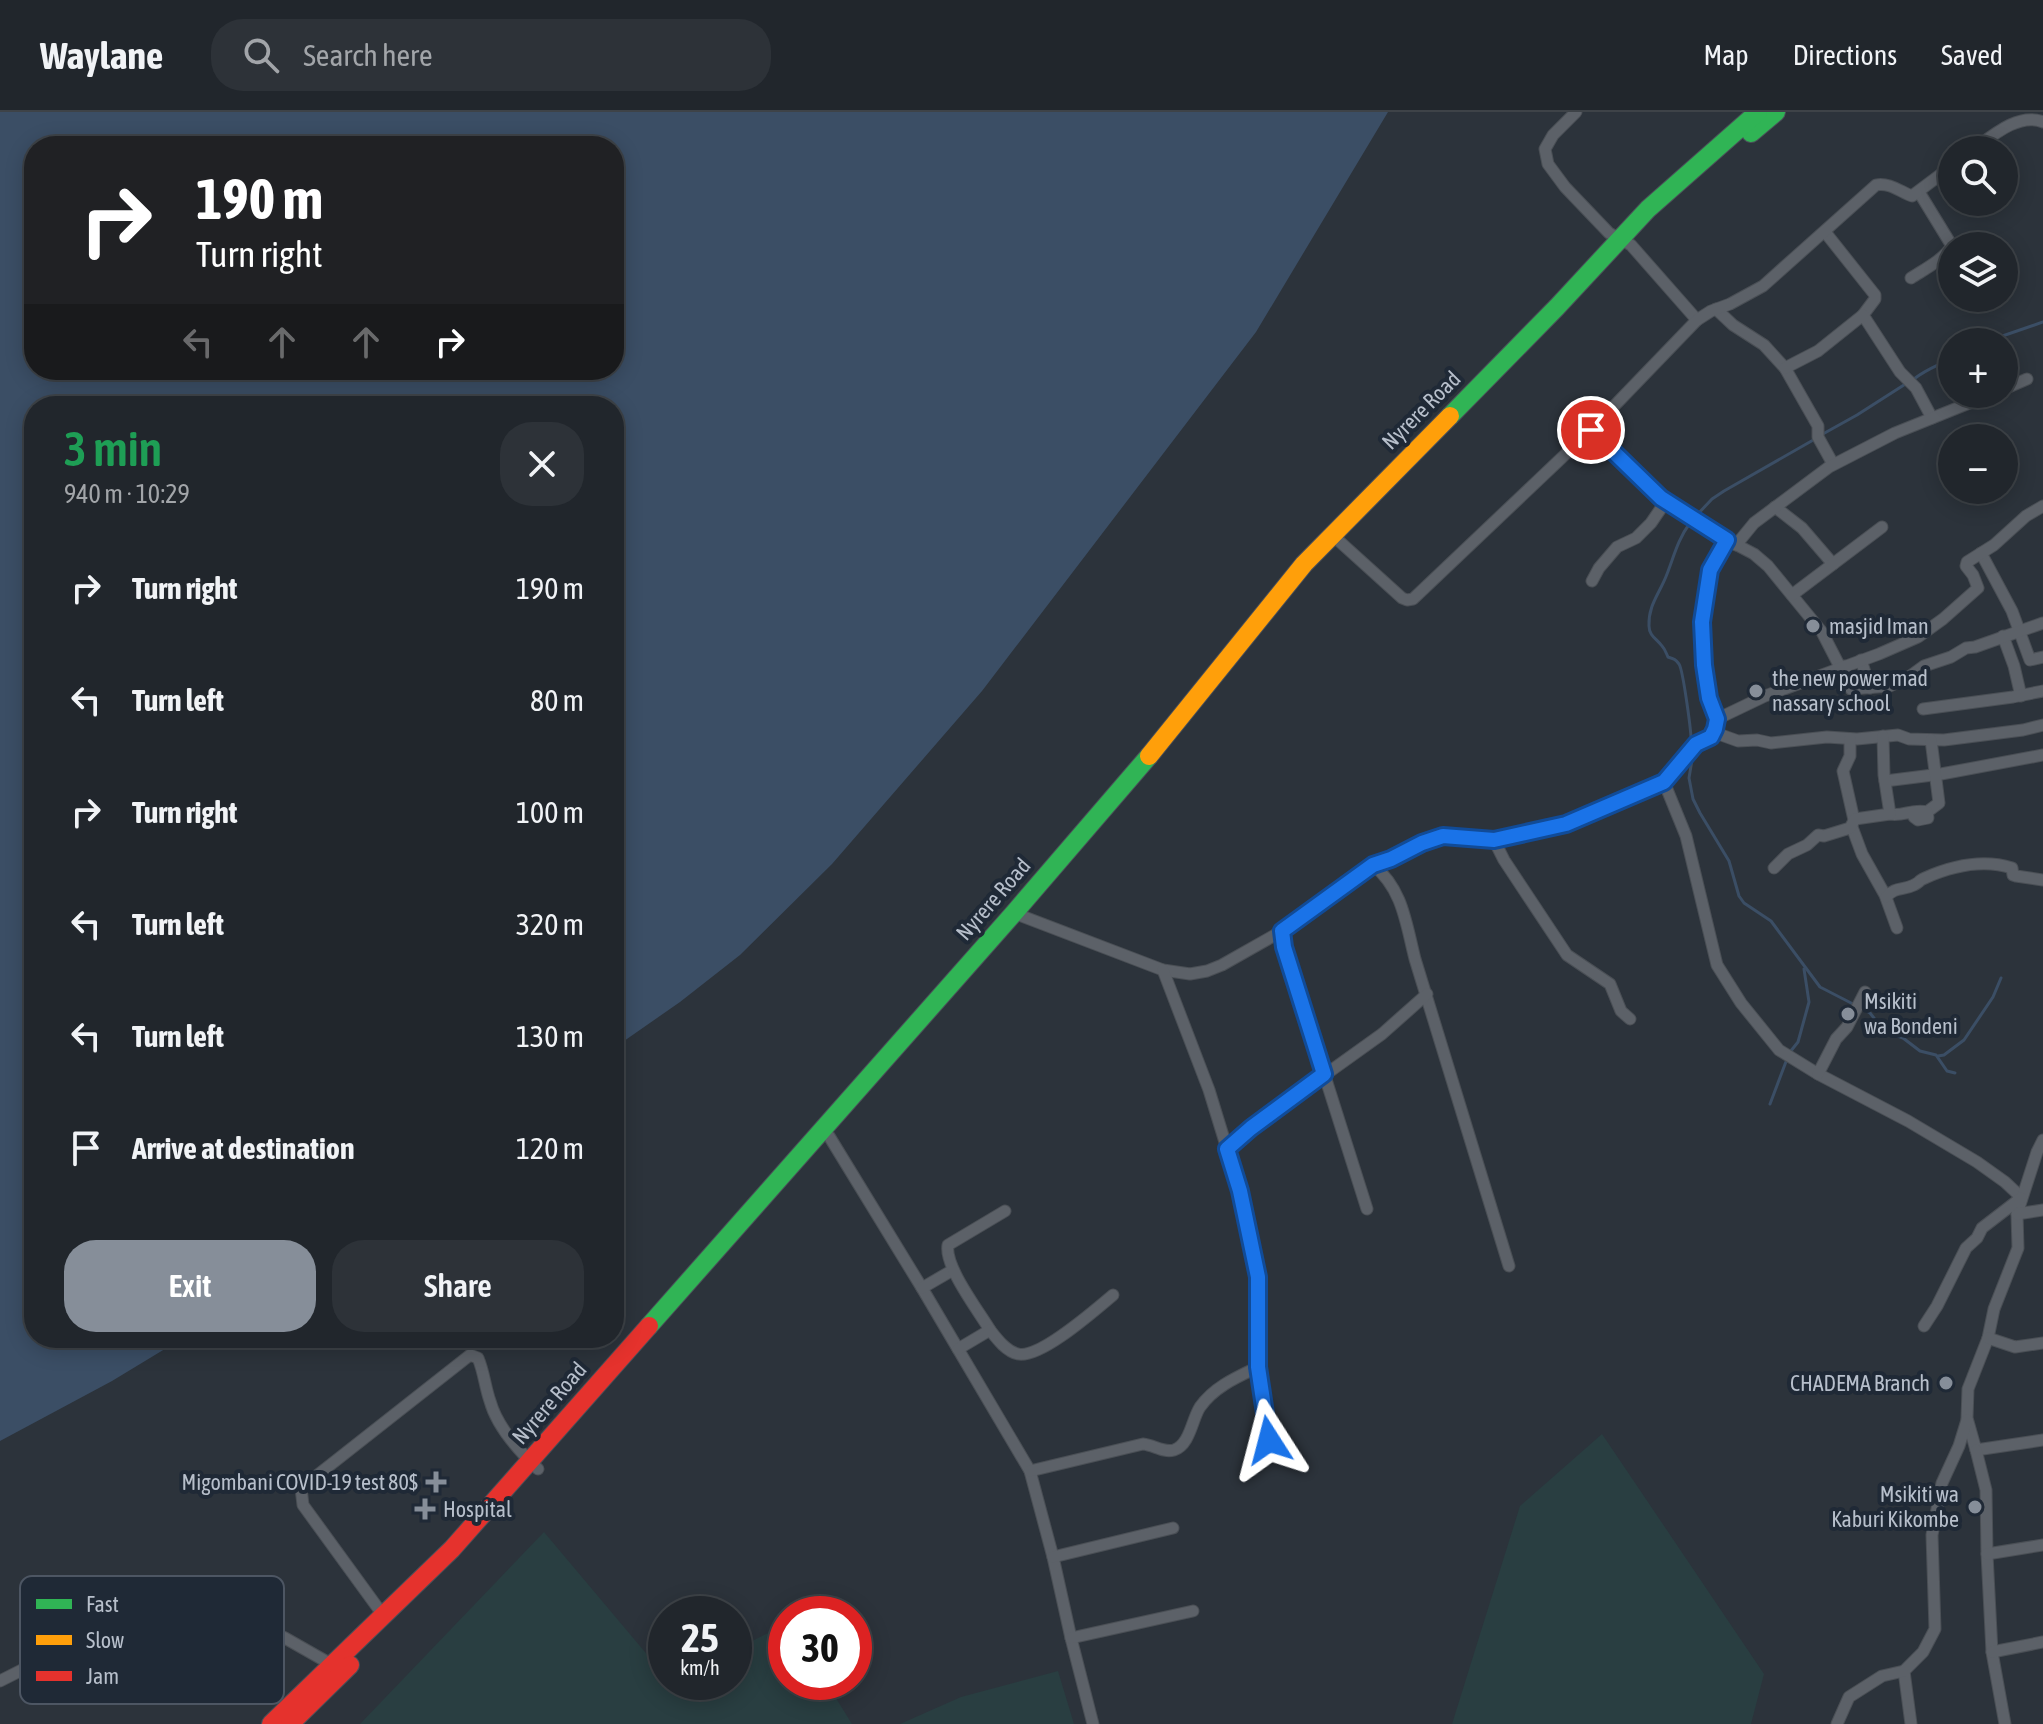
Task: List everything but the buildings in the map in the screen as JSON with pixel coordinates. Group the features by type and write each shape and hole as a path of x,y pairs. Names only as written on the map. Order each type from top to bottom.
{"main road":[{"name":"Nyrere Road","path":"271,1724 460,1556 534,1465 860,1085 1167,751 1257,636 1339,541 1565,315 1660,197 1760,115"},
{"name":"Nyrere Road","path":"290,1724 383,1615 534,1465 829,1136 1018,915 1304,564 1626,242"}],"street":[{"path":"1576,112 1553,135 1545,149 1548,164 1600,224 1626,242 1697,320"},
{"path":"1990,136 2010,120 2024,115 2036,116 2043,122"},
{"path":"1339,541 1402,598 1413,599 1591,430 1697,320 1763,286 1876,185 1890,186 1912,196 1938,177"},
{"path":"1919,192 1943,232"},
{"path":"1785,368 1818,351 1863,315 1875,299 1825,232"},
{"path":"1911,278 1938,260"},
{"path":"1716,309 1733,325 1764,345 1785,368 1818,426 1833,464"},
{"path":"1863,315 1891,360 1916,388 1932,418"},
{"path":"2018,383 2027,379"},
{"path":"1018,915 1163,970 1190,974 1207,971 1282,931 1373,865 1443,836 1494,840 1566,824 1664,782 1693,747 1711,737 1717,719 1706,684 1702,622 1710,570 1732,542 1804,483 1861,449 1957,408"},
{"path":"1591,430 1666,501 1754,554 1768,566 1822,632 1842,666 1851,689 1890,686 1924,666 1966,648 2043,623"},
{"path":"1592,581 1617,547 1636,538 1666,501"},
{"path":"1775,507 1802,528 1833,564"},
{"path":"1717,719 1765,696 1918,637 1978,588 1966,563 1994,545 2026,516 2042,510"},
{"path":"1792,595 1882,527"},
{"path":"1981,553 2012,611 2030,660"},
{"path":"2003,636 2021,696"},
{"path":"2014,667 2043,657"},
{"path":"1861,660 1870,688"},
{"path":"1923,709 2043,691"},
{"path":"1713,732 1738,741 1757,740 1765,743 1898,735 1931,740 2043,725"},
{"path":"1883,736 1890,814"},
{"path":"1850,739 1850,756 1843,771 1853,823 1860,850 1886,897 1897,928"},
{"path":"1774,868 1818,835 1824,836 1853,823 1890,814 1927,812 1939,803 1931,740"},
{"path":"1885,781 2043,755"},
{"path":"1664,782 1686,836 1717,965 1741,1003 1779,1050 1977,1162 2021,1197"},
{"path":"1494,840 1567,955 1610,984 1621,1011 1630,1019"},
{"path":"1373,865 1387,876 1404,911 1415,959 1509,1266"},
{"path":"1886,897 1895,889 1964,865 2010,867 2014,875 2043,880"},
{"path":"1282,931 1284,947 1367,1209"},
{"path":"1163,970 1209,1090 1240,1191 1258,1277 1258,1367 1269,1440"},
{"path":"1818,1074 1865,992"},
{"path":"1227,1149 1251,1128 1382,1034 1427,994"},
{"path":"829,1136 1030,1471 1093,1724"},
{"path":"1837,1724 1849,1697 1882,1676 1904,1671 1923,1652 1935,1629 1932,1535 1942,1483 1959,1446 1967,1418 1968,1389 2018,1248 2017,1214 2043,1140"},
{"path":"1924,1326 1966,1248 1982,1228 2021,1197"},
{"path":"2017,1214 2043,1210"},
{"path":"1005,1211 948,1245 947,1251 953,1270 997,1340 1021,1355 1030,1353 1082,1321 1113,1295"},
{"path":"922,1288 953,1270"},
{"path":"958,1349 990,1330"},
{"path":"1988,1338 2015,1347 2043,1343"},
{"path":"383,1615 303,1505 301,1488 470,1355 478,1358 482,1368 490,1405 507,1434 534,1465"},
{"path":"1030,1471 1143,1444 1169,1451 1179,1448 1199,1408 1211,1394 1258,1367"},
{"path":"1967,1418 1986,1490 1992,1652 2005,1724"},
{"path":"1976,1450 2043,1440"},
{"path":"1053,1557 1173,1528"},
{"path":"1987,1554 2043,1545"},
{"path":"1071,1638 1193,1611"},
{"path":"284,1638 337,1668"},
{"path":"1992,1652 2043,1642"},
{"path":"0,1681 20,1671"},
{"path":"1904,1671 1911,1724"}],"green space":[{"path":"1602,1434 1764,1674 1751,1724 1452,1724 1520,1506"},
{"path":"544,1532 648,1656 648,1700 752,1700 752,1641 768,1633 768,1700 837,1700 852,1724 360,1724"},
{"path":"1058,1671 1074,1724 900,1724 961,1697"}],"water":[{"path":"0,112 1388,112 1256,332 982,691 832,864 740,955 624,1041 624,396 24,396 24,1348 166,1348 0,1441"}],"waterway":[{"path":"2018,331 2043,322"},
{"path":"1914,379 1938,365"},
{"path":"1821,435 1907,383"},
{"path":"1695,517 1724,491 1815,439"},
{"path":"1690,523 1679,541 1652,605 1649,629 1668,657 1679,664 1691,743"},
{"path":"1693,754 1689,778 1693,799 1729,861 1739,896 1744,903 1771,921 1820,987 1855,1005"},
{"path":"1790,1052 1798,1042 1809,1002 1804,969"},
{"path":"1938,1056 1964,1040 1993,997 2001,978"},
{"path":"1861,1008 1870,1013 1881,1027 1920,1051 1936,1055 1947,1071 1955,1073"},
{"path":"1770,1104 1787,1059"}],"traffic: fast":[{"path":"1450,416 1648,209 1758,112"},
{"path":"1751,133 1776,112"},
{"path":"649,1326 1149,756"}],"traffic: slow":[{"path":"1149,756 1304,564 1450,416"}],"traffic: jam":[{"path":"271,1724 452,1549 649,1326"},
{"path":"290,1724 350,1665"}],"place":[{"name":"masjid Iman","path":"1813,626"},
{"name":"the new power mad nassary school","path":"1756,691"},
{"name":"Msikiti wa Bondeni","path":"1848,1014"},
{"name":"CHADEMA Branch","path":"1946,1383"},
{"name":"Migombani COVID-19 test 80$","path":"436,1482"},
{"name":"Msikiti wa Kaburi Kikombe","path":"1975,1507"},
{"name":"Hospital","path":"425,1509"}],"route":[{"path":"1269,1440 1258,1367 1258,1277 1240,1191 1227,1149 1324,1074 1284,947 1282,931 1373,865 1422,843 1458,835 1494,840 1566,824 1664,782 1696,744 1711,737 1715,729 1717,719 1709,698 1704,665 1703,605 1710,570 1727,540 1661,498 1591,430"}]}
